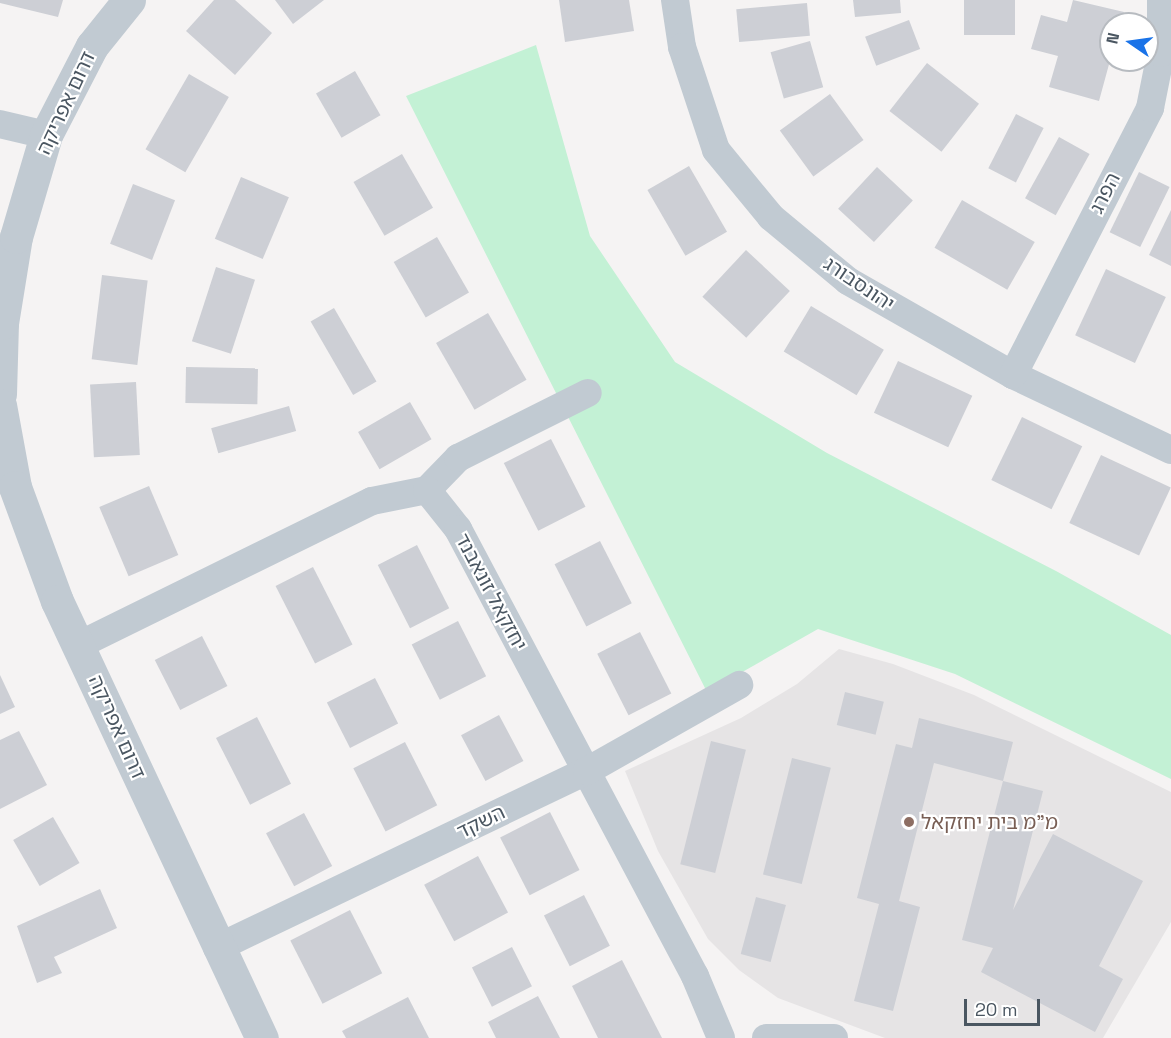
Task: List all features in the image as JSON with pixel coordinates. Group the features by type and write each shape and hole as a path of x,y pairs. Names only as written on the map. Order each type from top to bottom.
{"street":[{"name":"דרום אפריקה","path":"0,394 2,323 16,237 46,135 92,46 129,0"},
{"name":"יהונסבורג","path":"675,0 682,47 716,150 771,217 848,281 1013,375 1171,450"},
{"name":"הפרג","path":"1013,375 1150,108 1161,52 1161,0"},
{"path":"0,124 46,135"},
{"path":"79,645 372,501 427,490 458,458 588,393"},
{"name":"דרום אפריקה","path":"0,405 15,487 57,600 217,948 262,1038"},
{"name":"יחזקאל זונאבנד","path":"427,490 458,529 695,976 721,1038"},
{"name":"השקד","path":"217,948 586,771 740,685"},
{"path":"766,1038 834,1038"}],"shaded area":[{"name":"מ\"מ בית יחזקאל","path":"839,649 893,664 974,695 1171,792 1171,922 1103,1038 885,1038 778,998 739,970 708,939 658,851 625,771 741,718 797,684"}],"green space":[{"path":"536,45 590,236 675,362 827,453 1056,571 1171,635 1171,779 955,674 818,629 707,692 406,96"}],"building":[{"path":"0,0 63,0 58,17 0,3"},
{"path":"214,0 235,0 272,33 235,75 186,31"},
{"path":"275,0 324,0 293,24"},
{"path":"559,0 629,0 634,31 565,42"},
{"path":"853,0 900,0 901,13 855,17"},
{"path":"964,0 1015,0 1015,35 964,35"},
{"path":"1073,0 1124,12 1099,12 1099,72 1107,72 1099,101 1049,87 1058,56 1031,49 1041,15 1067,22"},
{"path":"807,3 810,36 739,42 736,9"},
{"path":"909,20 920,49 876,66 865,37"},
{"path":"810,41 823,87 784,98 771,52"},
{"path":"927,63 979,104 941,152 889,111"},
{"path":"355,71 380,115 342,138 316,94"},
{"path":"189,74 229,97 185,172 146,149"},
{"path":"830,94 864,140 813,177 780,130"},
{"path":"1016,114 1044,128 1016,182 988,168"},
{"path":"1059,137 1090,154 1056,215 1025,198"},
{"path":"402,154 433,208 385,236 354,182"},
{"path":"689,166 727,232 685,256 647,190"},
{"path":"877,167 913,200 874,242 838,209"},
{"path":"1139,172 1170,187 1140,247 1110,232"},
{"path":"241,177 289,197 263,259 215,239"},
{"path":"133,184 175,200 152,260 110,244"},
{"path":"962,200 1035,242 1007,290 934,248"},
{"path":"1171,210 1171,266 1149,255"},
{"path":"437,237 469,292 426,317 394,262"},
{"path":"746,250 790,291 746,338 702,297"},
{"path":"216,267 255,280 231,354 192,341"},
{"path":"1106,269 1166,297 1135,363 1075,335"},
{"path":"102,275 148,281 137,365 92,359"},
{"path":"811,306 884,350 857,395 784,351"},
{"path":"334,308 377,382 353,395 311,322"},
{"path":"488,313 526,380 475,410 436,343"},
{"path":"898,361 972,396 948,447 874,413"},
{"path":"186,367 258,368 257,404 185,403"},
{"path":"136,382 140,455 94,457 90,384"},
{"path":"410,402 432,439 380,469 358,432"},
{"path":"289,406 296,431 218,453 211,428"},
{"path":"1022,417 1082,446 1052,509 991,480"},
{"path":"551,439 586,507 538,531 504,463"},
{"path":"1101,455 1171,488 1139,556 1069,523"},
{"path":"149,486 178,555 129,576 99,507"},
{"path":"600,541 632,603 586,627 555,564"},
{"path":"417,545 449,608 410,628 378,565"},
{"path":"313,567 352,645 315,664 276,586"},
{"path":"458,621 486,676 440,700 412,645"},
{"path":"640,632 671,693 629,715 597,654"},
{"path":"202,636 227,686 180,710 155,660"},
{"path":"0,675 15,707 0,714"},
{"path":"375,678 398,723 350,748 327,703"},
{"path":"845,692 884,702 876,735 837,725"},
{"path":"499,715 523,761 485,781 461,735"},
{"path":"257,717 291,784 250,805 216,738"},
{"path":"919,718 1013,742 1003,781 934,763 899,901 920,907 893,1011 854,1001 879,904 857,898 896,744 912,748"},
{"path":"19,731 47,785 0,809 0,740"},
{"path":"711,741 746,750 715,873 680,864"},
{"path":"405,742 437,805 386,832 353,768"},
{"path":"792,758 831,768 802,884 763,874"},
{"path":"1003,781 1043,791 1013,910 1053,834 1143,881 1099,966 1123,979 1095,1032 981,972 993,948 962,940"},
{"path":"550,812 580,870 530,895 500,837"},
{"path":"304,813 332,866 294,886 266,833"},
{"path":"53,817 80,863 40,886 13,840"},
{"path":"478,856 508,913 454,941 424,885"},
{"path":"100,889 117,928 54,957 62,973 37,983 17,926"},
{"path":"584,895 610,946 570,966 544,915"},
{"path":"756,897 786,905 771,962 741,954"},
{"path":"350,910 382,973 323,1004 290,940"},
{"path":"512,947 532,986 492,1007 472,967"},
{"path":"622,960 662,1038 598,1038 572,986"},
{"path":"538,996 560,1038 496,1038 488,1022"},
{"path":"408,997 429,1038 346,1038 342,1031"}],"place":[{"name":"מ\"מ בית יחזקאל","path":"909,822"}]}
